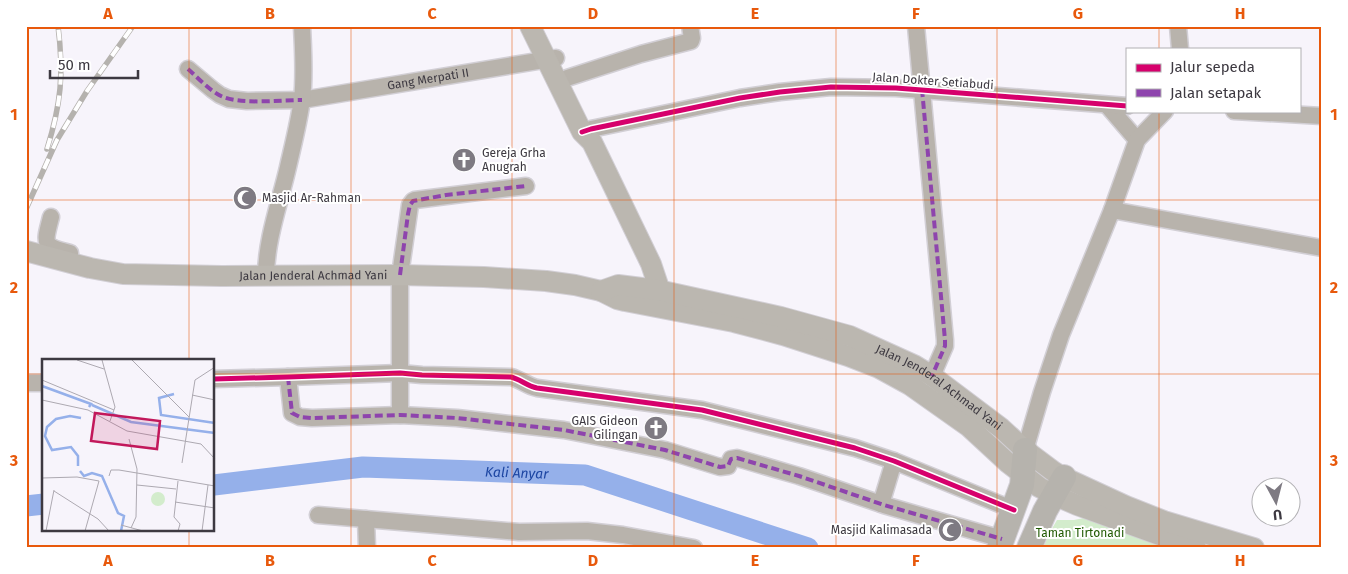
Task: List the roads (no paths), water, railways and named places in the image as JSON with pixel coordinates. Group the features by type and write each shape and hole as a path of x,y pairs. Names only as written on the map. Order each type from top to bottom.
{"highway":[{"path":"1000,544 1022,485 1025,450"},
{"path":"1028,548 1059,486"}],"main road":[{"path":"530,26 551,59 651,264 659,300"},
{"path":"541,26 551,59 567,78 586,115 588,134"},
{"name":"Jalan Jenderal Achmad Yani","path":"26,251 90,268 123,274 484,276 546,281 601,291 617,299 659,300 781,317 850,336 914,365 932,376 1001,428 1025,450 1053,471 1059,486 1077,505 1196,548"},
{"name":"Jalan Jenderal Achmad Yani","path":"659,300 775,333 879,368 910,385 968,426 1023,476 1126,506 1164,521 1254,548"},
{"path":"988,444 1001,428"}],"street":[{"path":"266,276 266,262 302,100 302,26"},
{"path":"567,78 641,54 691,41 690,26"},
{"path":"916,26 946,340 932,376"},
{"path":"1178,26 1180,48"},
{"name":"Gang Merpati II","path":"188,69 220,96 229,99 248,101 302,100 551,59"},
{"name":"Jalan Dokter Setiabudi","path":"588,134 740,98 831,87 922,89 1126,106"},
{"path":"1106,105 1137,140"},
{"path":"1025,450 1062,335 1112,210 1137,140 1164,112"},
{"path":"1252,112 1322,116"},
{"path":"400,415 400,275 410,205 413,201 446,195 526,186"},
{"path":"1112,210 1322,248"},
{"path":"51,217 46,238 52,248 108,264 123,274"},
{"path":"215,379 400,373 511,377 537,388 702,410 854,448 894,461 1014,510"},
{"path":"288,377 292,413 300,417 400,415 457,418 564,430 665,450 720,467 729,466 731,459 741,459 847,492 1000,544"},
{"path":"26,383 42,383"},
{"path":"881,504 894,461"},
{"path":"318,515 519,532 586,531 623,535 694,548"},
{"path":"366,519 367,548"}],"waterway":[{"name":"Kali Anyar","path":"215,485 363,467 585,475 808,548"},
{"name":"Kali Anyar","path":"26,506 42,504"}],"railway":[{"path":"47,149 60,89 61,59 58,26"},
{"path":"26,209 57,140 87,91 133,26"}],"place":[{"name":"Gereja Grha Anugrah","path":"464,160"},
{"name":"Masjid Ar-Rahman","path":"245,198"},
{"name":"GAIS Gideon Gilingan","path":"656,428"},
{"name":"Masjid Kalimasada","path":"950,530"}],"park label":[{"name":"Taman Tirtonadi","path":"1080,533"}]}
